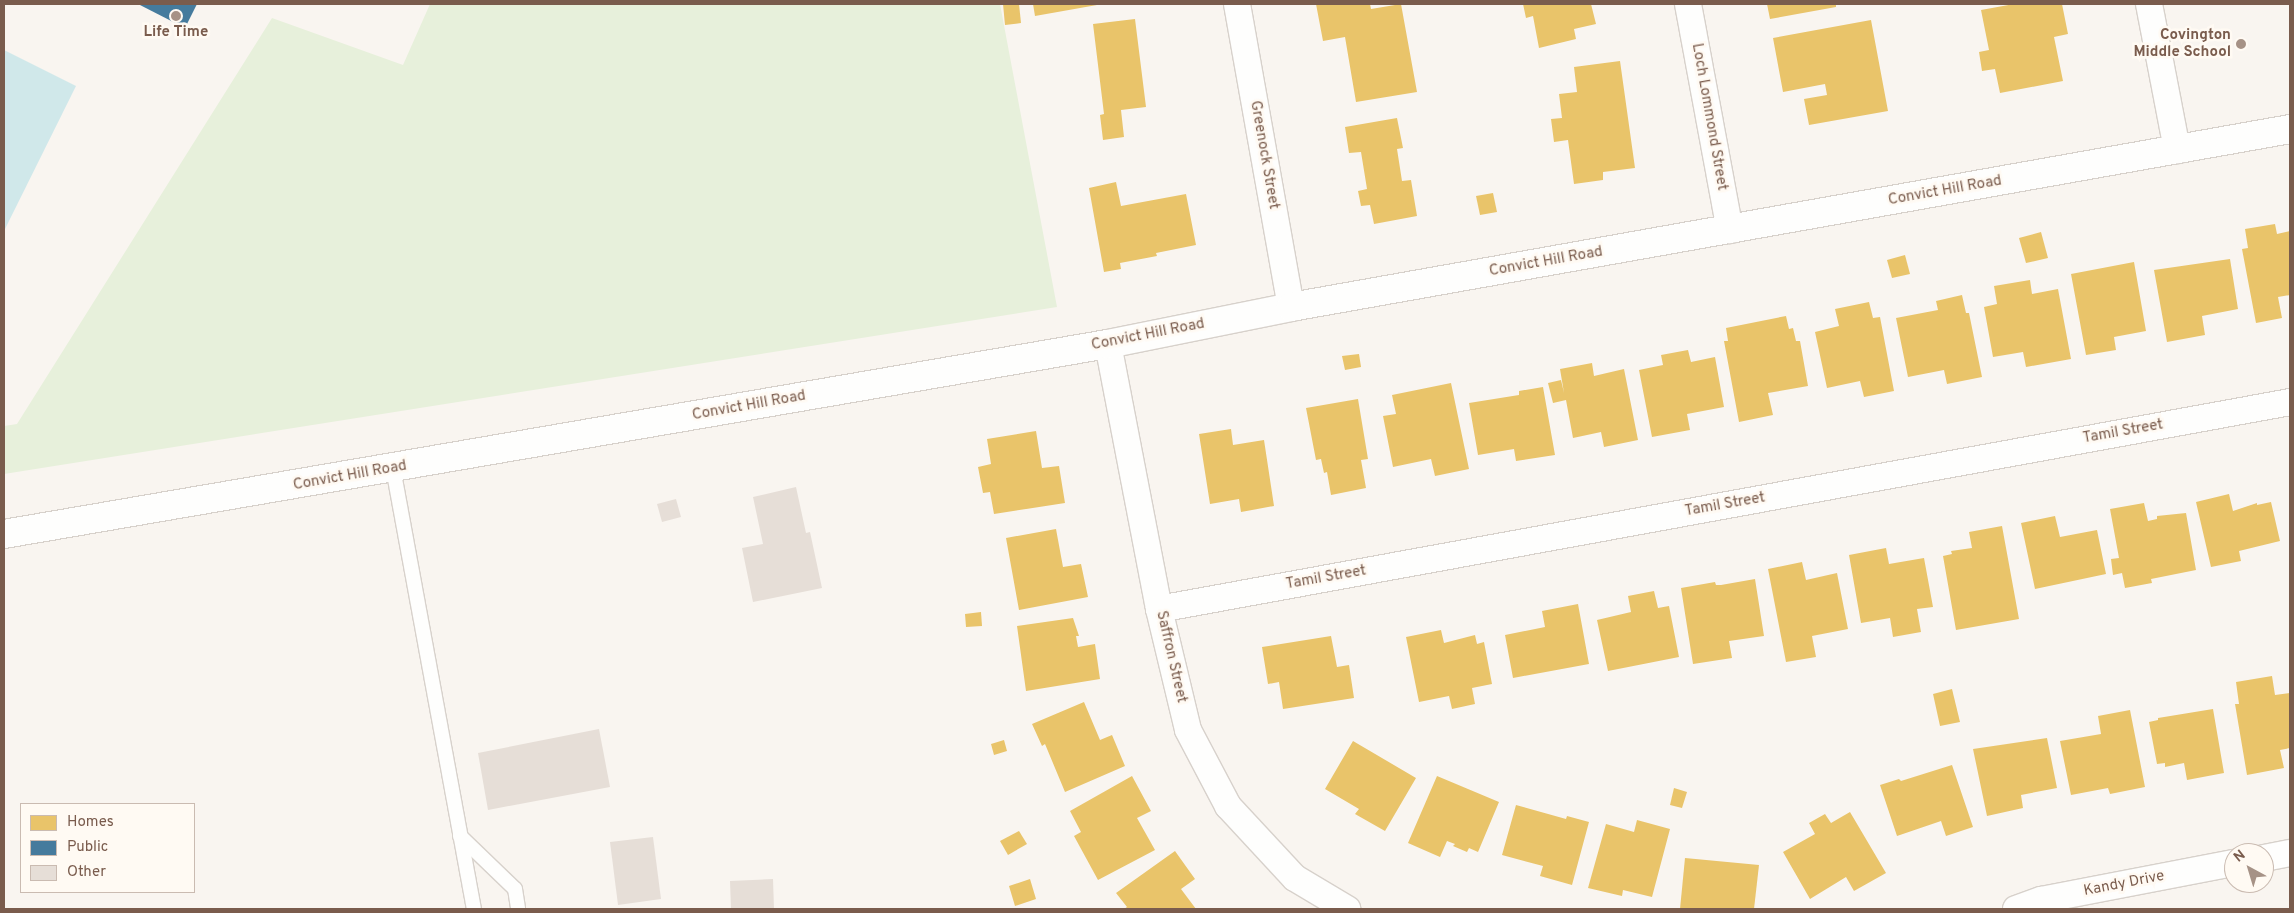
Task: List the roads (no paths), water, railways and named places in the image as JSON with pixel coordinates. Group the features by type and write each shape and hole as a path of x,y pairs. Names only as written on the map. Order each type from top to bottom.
{"street":[{"name":"Greenock Street","path":"1237,4 1292,307"},
{"name":"Loch Lommond Street","path":"1688,4 1730,230"},
{"path":"2149,4 2177,150"},
{"name":"Convict Hill Road","path":"4,534 1108,344 1292,307 2290,129"},
{"name":"Saffron Street","path":"1108,344 1159,609 1188,730 1228,806 1294,878 1347,909"},
{"name":"Tamil Street","path":"1159,609 2290,402"},
{"path":"2274,856 2290,853"},
{"name":"Kandy Drive","path":"2016,909 2041,900 2224,865"}],"lane":[{"path":"393,468 474,909"},
{"path":"460,836 515,889 518,909"}],"water":[{"path":"4,50 76,86 4,231"}],"place":[{"name":"Life Time","path":"176,16"},
{"name":"Covington Middle School","path":"2241,44"}]}
